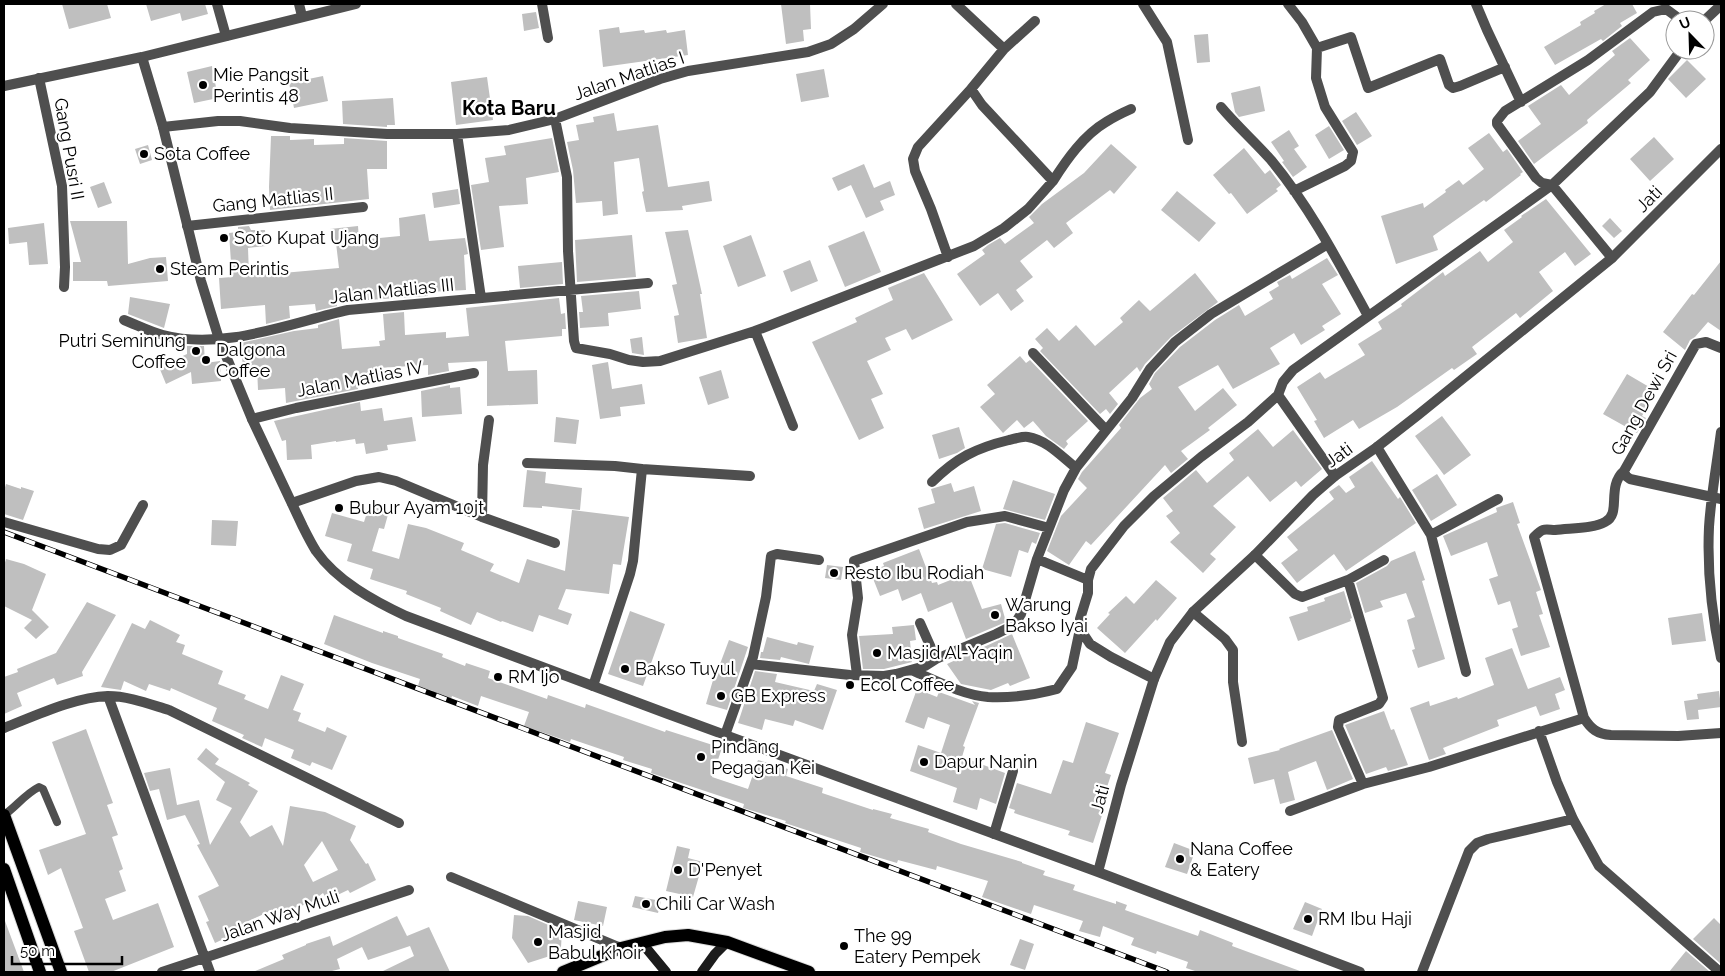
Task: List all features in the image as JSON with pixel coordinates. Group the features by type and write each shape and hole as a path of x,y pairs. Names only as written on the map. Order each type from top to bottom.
{"main road":[{"path":"4,815 61,972"},
{"path":"4,839 52,972"},
{"path":"4,869 40,972"},
{"path":"566,972 621,948 665,937 688,935 727,942 809,972"},
{"path":"642,942 666,972"},
{"path":"702,972 715,954 727,942"}],"street":[{"path":"217,4 226,36"},
{"path":"299,4 302,16"},
{"path":"4,86 142,57 356,4"},
{"path":"542,4 548,38"},
{"name":"Jalan Matlias I","path":"163,127 218,121 240,121 290,128 387,134 457,134 510,130 555,119 660,79 688,71 816,50 831,44 854,29 884,4"},
{"path":"956,4 1004,49"},
{"path":"1143,4 1167,42 1188,140"},
{"path":"1288,4 1302,22 1317,48 1316,78 1325,107 1353,152 1351,161 1345,166 1294,192"},
{"path":"1476,4 1486,30 1521,102"},
{"path":"1612,258 1552,185 1542,183 1536,178 1497,124 1497,121 1501,115 1588,60 1653,12 1667,10"},
{"path":"948,257 915,171 913,159 918,147 971,89 1004,49 1035,21"},
{"path":"1317,48 1350,37 1368,88 1440,59 1449,85 1454,88 1505,66"},
{"path":"142,57 163,127 201,281 220,339 252,419 317,552 350,584 369,597 406,616 1098,872 1360,972"},
{"path":"911,670 966,692 987,697 1031,696 1058,688 1072,667 1080,629 1080,619 1088,593 1088,580 1091,569 1124,526 1148,502 1201,457 1248,422 1278,395 1283,382 1293,370 1552,185 1650,92 1674,60"},
{"name":"Gang Pusri II","path":"39,78 58,160 62,186 64,287"},
{"path":"971,89 982,105 1053,180"},
{"path":"1221,107 1270,160 1294,192 1328,244 1368,316"},
{"path":"555,119 567,176 570,290 576,348 643,362 660,361 755,331 974,246 1004,228 1028,209 1053,180 1066,160 1086,139 1104,123 1131,109"},
{"path":"457,134 481,298"},
{"name":"Jati","path":"1098,872 1120,785 1154,679 1170,642 1193,612 1255,555 1313,495 1335,476 1377,447 1612,258 1721,149"},
{"name":"Gang Matlias II","path":"187,226 363,207"},
{"path":"751,664 884,676 924,666 1014,625 1021,614 1037,559 1064,490 1076,468 1132,398 1150,369 1175,342 1211,314 1328,244"},
{"name":"Jalan Matlias III","path":"124,320 165,336 220,339 295,324 348,310 648,283"},
{"path":"755,331 792,426"},
{"name":"Gang Dewi Sri","path":"1717,498 1630,479 1624,471 1696,344 1706,342 1721,348"},
{"path":"1033,353 1106,430"},
{"name":"Jalan Matlias IV","path":"252,419 306,406 474,373"},
{"path":"1278,395 1335,476"},
{"path":"482,517 484,464 489,420"},
{"path":"1721,432 1717,498 1709,528 1710,570 1715,624 1721,658"},
{"path":"932,482 958,459 993,444 1027,437 1046,444 1076,468"},
{"path":"1377,447 1431,535 1466,672"},
{"path":"527,463 615,466 750,476"},
{"path":"593,686 633,561 642,469"},
{"path":"1624,471 1618,476 1615,484 1614,511 1611,518 1593,526 1542,530 1534,537 1584,718 1590,727 1602,734 1678,736 1721,732"},
{"path":"292,503 356,481 380,476 396,480 482,517 555,543"},
{"path":"1431,535 1498,499"},
{"path":"4,522 98,549 110,550 121,545 143,505"},
{"path":"857,675 852,635 858,598 854,561 967,522 1005,516 1048,528"},
{"path":"725,735 751,664 766,597 771,556 777,554 819,560"},
{"path":"1255,555 1295,594 1302,597 1348,580 1384,560"},
{"path":"1037,559 1088,580"},
{"path":"1348,580 1383,698 1379,704 1339,720 1338,726 1363,784"},
{"path":"1193,612 1225,639 1232,650 1233,682 1242,742"},
{"path":"920,623 936,660"},
{"path":"1080,629 1090,644 1112,658 1154,679"},
{"path":"108,696 210,972"},
{"path":"4,728 72,703 108,696 139,701 169,710 399,823"},
{"path":"1290,811 1363,784 1429,766 1584,718"},
{"path":"1539,731 1557,782 1573,819 1599,866 1720,972"},
{"path":"994,834 1013,771"},
{"path":"1422,972 1469,851 1477,844 1488,839 1573,819"},
{"path":"451,877 621,948"},
{"name":"Jalan Way Muli","path":"162,972 409,890"}],"lane":[{"path":"4,815 38,787 43,789 57,822"}],"building":[{"path":"62,4 107,4 111,18 69,29"},
{"path":"146,4 205,4 208,14 182,21 180,13 151,21"},
{"path":"781,4 810,4 811,29 803,30 804,41 786,44"},
{"path":"1606,4 1632,4 1637,13 1620,23 1622,26 1603,41 1601,39 1555,65 1544,47 1581,25 1580,22"},
{"path":"536,12 539,28 524,31 522,14"},
{"path":"619,27 620,33 644,30 645,33 666,30 667,33 685,30 688,55 603,67 599,30"},
{"path":"1208,34 1210,62 1197,63 1194,35"},
{"path":"1630,38 1650,60 1628,80 1631,83 1587,120 1588,123 1534,164 1518,141 1541,124 1528,106 1561,85 1569,95 1615,55 1612,51"},
{"path":"1687,60 1706,79 1686,98 1668,79"},
{"name":"Mie Pangsit Perintis 48","path":"212,66 218,98 194,103 187,72"},
{"path":"824,69 829,97 801,102 796,74"},
{"path":"323,76 328,101 294,108 289,83"},
{"path":"487,77 493,120 456,125 451,82"},
{"path":"1260,86 1265,111 1239,117 1235,112 1231,93"},
{"path":"393,98 395,125 387,125 387,127 343,124 342,101"},
{"path":"1356,112 1372,136 1357,145 1342,121"},
{"path":"614,113 617,131 658,125 668,187 709,181 712,201 682,206 683,210 646,212 639,158 614,162 618,214 603,216 602,201 576,203 573,170 567,142 579,140 576,125 594,122 593,117"},
{"path":"1329,126 1344,150 1329,159 1315,135"},
{"path":"1289,130 1299,146 1294,149 1307,167 1293,177 1271,142"},
{"path":"1489,133 1503,152 1507,149 1523,172 1521,175 1486,202 1484,200 1433,236 1438,250 1396,264 1381,216 1423,203 1424,208 1459,180 1463,185 1484,169 1468,148"},
{"path":"271,136 290,136 290,140 314,139 314,145 344,144 344,138 387,141 387,169 367,169 369,199 270,210"},
{"path":"1654,137 1674,159 1650,181 1630,159"},
{"path":"552,138 559,172 526,178 528,204 499,206 504,247 481,250 471,185 489,182 485,158 506,155 504,146"},
{"path":"1111,144 1137,167 1114,194 1110,190 1066,223 1073,233 1054,248 1047,240 1020,261 1033,277 1016,290 1024,301 1011,311 998,293 980,306 957,274 985,254 982,250 988,245 1000,238 1005,244 1034,223 1029,217 1042,204 1084,173"},
{"name":"Sota Coffee","path":"148,145 152,160 140,164 135,149"},
{"path":"1244,148 1265,174 1270,170 1281,185 1276,189 1278,191 1247,214 1231,193 1229,194 1213,175"},
{"path":"864,164 874,188 890,181 895,195 880,201 884,210 866,218 851,185 838,191 832,178"},
{"path":"104,182 112,203 98,208 90,187"},
{"path":"458,189 460,204 434,208 432,193"},
{"path":"1177,191 1216,223 1199,242 1161,210"},
{"path":"1546,199 1591,254 1575,266 1565,252 1539,272 1553,291 1520,318 1516,313 1472,347 1477,354 1454,370 1452,368 1397,407 1359,429 1353,420 1324,438 1314,421 1317,420 1297,387 1320,372 1325,379 1365,355 1358,344 1382,329 1378,322 1402,306 1401,304 1443,272 1445,276 1480,251 1488,262 1513,242 1504,230"},
{"path":"425,214 429,241 465,238 468,254 464,255 466,290 428,292 428,296 337,302 337,306 316,311 315,304 289,306 290,318 266,324 265,305 221,309 219,278 232,277 229,233 238,232 238,227 249,226 251,230 265,230 266,246 248,248 249,275 260,275 339,268 336,243 331,244 330,229 358,226 359,240 400,236 399,218"},
{"path":"1610,218 1622,231 1614,238 1602,226"},
{"path":"70,221 127,221 128,264 150,258 166,257 168,281 108,286 107,281 73,281 73,262 81,262"},
{"path":"44,223 48,264 29,265 27,242 9,244 8,228"},
{"path":"688,230 702,294 700,294 707,338 678,343 674,316 679,315 672,285 677,284 665,232"},
{"path":"864,231 881,272 845,287 828,246"},
{"path":"632,235 636,277 577,282 575,240"},
{"path":"751,235 766,276 738,287 723,246"},
{"path":"1327,258 1338,275 1322,284 1341,314 1322,326 1325,330 1301,345 1294,333 1270,348 1280,364 1233,389 1218,365 1178,387 1195,411 1223,388 1237,405 1208,428 1210,430 1181,451 1188,459 1171,473 1165,465 1091,545 1086,541 1069,565 1047,551 1061,516 1087,488 1078,479 1082,472 1121,428 1119,425 1140,398 1152,389 1149,384 1155,373 1180,347 1215,320 1239,305 1245,316 1273,299 1269,292 1279,286 1277,282 1290,275 1292,279"},
{"path":"810,260 818,281 791,292 783,271"},
{"path":"1721,261 1721,331 1708,322 1690,340 1685,350 1663,332 1692,294 1694,295"},
{"path":"562,262 563,284 520,288 518,266"},
{"path":"924,273 953,320 912,340 906,329 885,338 891,350 867,361 883,394 871,399 884,428 859,440 812,342 857,322 855,318 893,300 888,288"},
{"path":"1195,273 1218,302 1171,337 1145,364 1140,372 1137,367 1109,393 1118,404 1110,414 1106,409 1100,414 1040,351 1043,348 1035,339 1047,328 1059,341 1076,325 1095,346 1123,322 1120,318 1139,300 1150,311"},
{"path":"639,291 641,309 608,313 609,326 580,328 579,312 583,312 581,296"},
{"path":"130,297 170,304 164,328 128,314"},
{"path":"559,298 561,314 565,313 566,329 562,329 562,336 505,341 508,371 537,370 538,404 487,406 487,361 448,363 449,371 428,375 428,365 378,368 379,379 357,381 358,389 286,403 285,388 258,390 257,367 243,368 241,343 294,331 318,328 318,325 339,319 342,349 380,346 379,341 385,340 383,314 404,312 405,335 446,332 446,338 469,336 466,308"},
{"path":"642,337 644,355 632,353 630,339"},
{"path":"187,346 204,346 205,363 220,361 221,381 192,384 191,372 166,384 159,367 187,354"},
{"path":"1020,356 1026,363 1030,360 1088,421 1066,441 1068,444 1064,449 1046,436 1033,421 1024,428 1017,420 1003,433 980,407 995,394 987,385"},
{"path":"608,362 612,389 642,384 645,404 620,407 621,416 600,419 592,365"},
{"path":"721,370 729,398 708,405 699,377"},
{"path":"1627,374 1656,391 1642,416 1646,418 1637,433 1603,414"},
{"path":"450,385 450,388 460,387 462,414 422,417 421,391"},
{"path":"360,402 361,411 382,408 384,421 412,417 416,441 387,445 388,450 366,454 364,443 356,444 355,439 336,441 311,445 312,459 287,460 286,440 282,441 274,421"},
{"path":"1442,416 1471,455 1444,475 1415,436"},
{"path":"556,417 579,420 576,444 554,442"},
{"path":"959,427 965,448 939,459 932,435"},
{"path":"1258,429 1273,447 1293,430 1322,469 1301,487 1296,481 1270,502 1248,476 1213,506 1236,527 1210,554 1216,559 1203,573 1170,542 1180,533 1166,516 1173,511 1163,498 1196,470 1207,483 1234,460 1229,453"},
{"path":"1372,461 1398,499 1400,497 1416,523 1346,571 1334,554 1297,583 1281,563 1298,550 1287,537 1334,499 1329,492 1339,485 1346,493 1355,487 1349,477"},
{"path":"527,470 546,472 545,483 582,488 580,510 542,506 542,508 523,507"},
{"path":"1437,474 1457,505 1431,521 1412,490"},
{"path":"1013,480 1055,494 1045,520 1003,509"},
{"path":"951,483 954,492 974,486 981,511 924,529 918,508 935,503 931,489"},
{"path":"6,484 34,491 23,520 4,514 4,491"},
{"path":"1513,502 1520,523 1517,524 1541,590 1536,592 1543,614 1539,615 1550,647 1521,656 1512,629 1518,627 1510,601 1498,605 1489,579 1498,576 1487,542 1451,556 1443,536 1497,512 1496,508"},
{"path":"369,506 389,511 384,529 379,528 372,551 399,559 408,524 426,528 464,543 461,550 494,564 490,571 519,583 527,559 565,571 572,510 629,517 621,565 613,564 609,594 566,589 558,609 572,614 568,625 539,615 533,632 477,612 471,625 440,611 441,608 406,594 407,591 370,579 373,569 347,561 352,544 325,536 332,513 364,522"},
{"path":"212,520 238,521 236,546 211,545"},
{"path":"1005,523 1040,533 1036,544 1032,542 1028,553 1019,550 1011,577 982,569 996,524"},
{"path":"919,549 932,583 937,582 938,585 968,573 982,609 1001,604 1006,622 966,639 952,602 928,612 921,593 902,601 898,589 880,596 870,571 884,566 883,563"},
{"path":"1415,551 1425,580 1422,581 1445,659 1418,668 1412,650 1415,649 1407,620 1415,617 1406,593 1380,601 1383,607 1365,613 1356,583 1387,566 1391,561"},
{"path":"6,559 24,564 46,574 32,610 49,627 36,639 24,628 32,620 4,606 4,566"},
{"name":"Resto Ibu Rodiah","path":"827,565 843,567 841,580 825,578"},
{"path":"1156,580 1177,598 1125,653 1097,628 1110,614 1108,613 1126,596 1134,604"},
{"path":"1344,591 1352,618 1350,619 1351,621 1298,641 1289,617 1308,611 1307,607 1325,601 1324,598"},
{"path":"87,602 116,615 82,672 83,676 57,685 54,678 17,693 22,706 4,714 4,677 18,672 17,669 56,653"},
{"path":"630,611 665,624 643,686 608,674"},
{"path":"1702,613 1706,641 1672,645 1668,618"},
{"path":"334,615 383,633 383,631 398,636 398,638 443,654 442,657 465,666 466,663 490,671 488,678 547,699 548,695 585,708 586,704 665,732 666,730 722,748 712,777 748,789 758,760 788,769 786,776 823,788 822,793 873,810 892,814 890,818 929,829 928,832 961,844 1022,862 1045,871 1043,875 1075,885 1073,890 1116,904 1116,901 1127,905 1125,910 1198,936 1200,930 1233,943 1232,946 1300,972 1198,972 1186,968 1188,962 1157,951 1156,954 1131,945 1134,938 1103,926 1100,937 1079,931 1083,921 1034,905 1031,914 982,897 988,881 937,866 936,870 898,860 897,863 860,852 861,848 743,808 744,804 651,773 652,769 623,760 624,757 571,739 570,742 524,726 529,712 481,696 478,706 452,696 451,699 418,686 420,679 324,644"},
{"path":"150,620 180,635 176,642 185,645 182,654 223,671 218,684 246,695 244,699 268,709 281,675 304,684 293,710 301,713 298,721 325,732 327,727 347,736 332,770 312,762 310,766 291,758 294,750 265,738 262,747 242,738 244,735 212,721 217,708 171,688 170,691 149,684 146,691 124,681 121,690 101,687 132,623 145,629"},
{"path":"914,625 916,640 910,641 912,662 884,669 863,669 859,636 893,634 892,627"},
{"path":"1012,634 1030,678 1010,686 1008,683 991,690 961,684 947,664"},
{"path":"767,637 797,645 798,642 814,646 809,664 781,657 780,660 760,658"},
{"path":"729,640 748,647 727,710 706,704 718,663 720,664"},
{"path":"1512,648 1528,689 1560,677 1565,690 1555,694 1560,709 1540,716 1536,706 1497,720 1499,726 1443,748 1446,754 1429,760 1410,708 1429,701 1430,706 1457,697 1458,699 1494,685 1485,658"},
{"path":"755,671 777,674 775,682 814,691 817,684 837,690 823,730 795,720 793,726 765,719 762,730 738,723"},
{"path":"917,689 937,697 939,692 975,705 972,701 979,703 963,746 965,747 962,757 1005,773 996,804 980,798 977,810 953,802 957,788 910,771 918,745 941,753 950,725 928,717 924,729 905,722"},
{"path":"1719,691 1721,707 1698,710 1699,719 1687,720 1684,701 1698,699 1697,694"},
{"path":"1384,711 1391,730 1394,729 1408,765 1388,771 1386,767 1366,774 1345,725"},
{"path":"1086,722 1119,733 1105,773 1111,775 1101,805 1105,806 1093,843 1068,835 1070,831 1014,813 1015,810 1009,808 1017,783 1051,794 1063,760 1073,763"},
{"path":"86,729 113,803 107,805 118,835 112,837 123,869 119,871 126,891 105,899 113,920 158,903 174,947 111,972 89,972 74,931 83,928 61,868 48,875 39,850 86,834 52,742"},
{"path":"1332,730 1353,779 1327,790 1316,761 1288,772 1295,800 1280,804 1274,779 1254,784 1248,758 1280,750"},
{"path":"206,748 219,759 215,764 250,783 248,785 258,791 240,822 250,837 272,825 283,846 290,806 325,812 356,826 350,840 366,864 368,863 376,880 350,893 348,890 327,900 323,893 310,903 278,913 277,908 244,923 247,928 215,943 206,922 209,921 198,896 219,886 197,845 200,844 185,815 167,820 159,789 150,791 144,773 170,768 177,805 199,800 210,845 232,808 216,800 225,782 197,759","holes":["322,841 338,870 313,882 304,865"]},
{"name":"Nana Coffee & Eatery","path":"1174,843 1195,851 1187,874 1165,867"},
{"path":"677,846 690,849 688,858 703,862 693,897 666,891"},
{"name":"Chili Car Wash","path":"635,896 661,901 658,913 632,907"},
{"path":"578,901 607,907 603,926 574,920"},
{"name":"RM Ibu Haji","path":"1305,902 1322,909 1312,936 1293,929"},
{"name":"Masjid Babul Khoir","path":"514,915 528,916 562,931 561,947 553,955 528,963 512,938"},
{"path":"397,916 407,936 429,927 450,972 381,972 414,956 410,946 368,960 362,947 337,959 340,969 328,972 253,972 284,959 282,955 306,944 330,936 333,946"},
{"path":"1714,918 1721,925 1721,964 1693,939"},
{"path":"5,921 24,972 4,972"},
{"path":"1020,939 1034,944 1025,970 1010,965"},
{"path":"1686,951 1710,972 1669,972"}],"railway":[{"path":"4,532 1167,972"}],"place":[{"name":"Mie Pangsit Perintis 48","path":"203,85"},
{"name":"Sota Coffee","path":"144,154"},
{"name":"Soto Kupat Ujang","path":"224,238"},
{"name":"Steam Perintis","path":"160,269"},
{"name":"Putri Seminung Coffee","path":"196,351"},
{"name":"Dalgona Coffee","path":"206,360"},
{"name":"Bubur Ayam 10jt","path":"339,508"},
{"name":"Resto Ibu Rodiah","path":"834,573"},
{"name":"Warung Bakso Iyai","path":"995,615"},
{"name":"Masjid Al-Yaqin","path":"877,653"},
{"name":"Bakso Tuyul","path":"625,669"},
{"name":"RM Ijo","path":"498,677"},
{"name":"Ecol Coffee","path":"850,685"},
{"name":"GB Express","path":"721,696"},
{"name":"Pindang Pegagan Kei","path":"701,757"},
{"name":"Dapur Nanin","path":"924,762"},
{"name":"Nana Coffee & Eatery","path":"1180,859"},
{"name":"D'Penyet","path":"678,870"},
{"name":"Chili Car Wash","path":"646,904"},
{"name":"RM Ibu Haji","path":"1308,919"},
{"name":"Masjid Babul Khoir","path":"538,942"},
{"name":"The 99 Eatery Pempek","path":"844,946"}],"district":[{"name":"Kota Baru","path":"509,108"}]}
